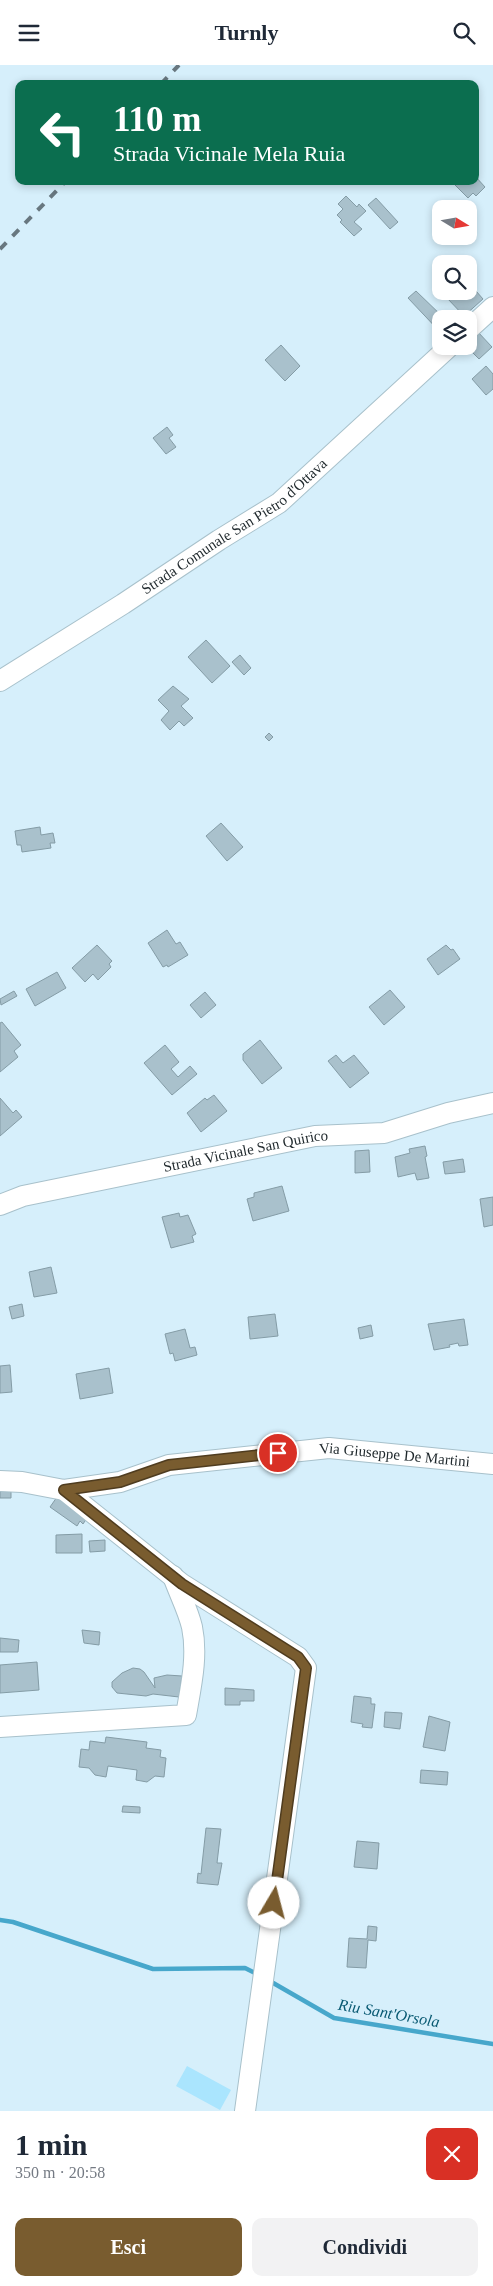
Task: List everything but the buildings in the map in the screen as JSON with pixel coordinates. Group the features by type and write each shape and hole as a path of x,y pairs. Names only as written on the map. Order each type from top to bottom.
{"street":[{"path":"477,322 493,307"},
{"name":"Strada Comunale San Pietro d'Ottava","path":"0,681 123,605 219,540 279,503 440,355"},
{"name":"Strada Vicinale San Quirico","path":"0,1205 23,1196 315,1136 384,1133 448,1113 493,1103"},
{"name":"Via Giuseppe De Martini","path":"0,1481 22,1482 64,1490 120,1482 169,1465 329,1448 493,1464"},
{"path":"64,1490 172,1577 298,1657 306,1668 246,2111"},
{"path":"0,1727 186,1715 194,1662 194,1641 187,1613 172,1577"}],"shaded area":[{"path":"187,2066 231,2090 220,2110 176,2086"}],"waterway":[{"name":"Riu Sant'Orsola","path":"0,1920 13,1922 153,1969 245,1968 259,1975"},
{"name":"Riu Sant'Orsola","path":"268,1980 334,2018 493,2044"}],"railway":[{"path":"165,80 179,65"},
{"path":"0,249 62,185"}],"route":[{"path":"274,1903 306,1668 298,1657 182,1584 64,1490 120,1482 169,1465 278,1453"}]}
